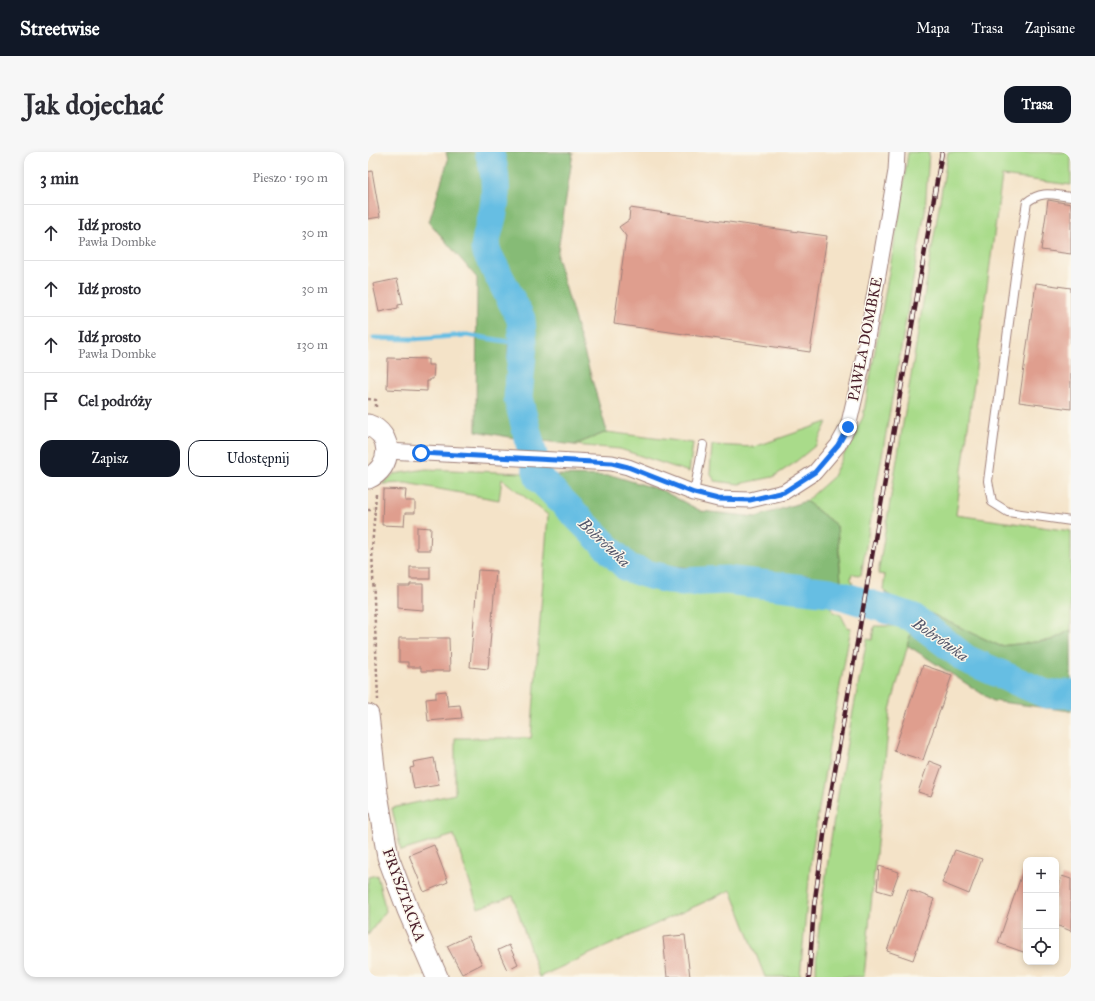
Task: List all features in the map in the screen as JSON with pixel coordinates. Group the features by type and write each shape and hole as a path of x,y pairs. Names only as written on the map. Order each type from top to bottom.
{"street":[{"name":"PAWŁA DOMBKE","path":"387,451 612,463 628,467 694,493 718,499 750,500 784,492 815,472 838,445 848,427 862,367 896,171 897,152"},
{"path":"368,425 377,430 383,436 387,451 386,460 382,467 377,473 368,478"},
{"name":"FRYSZTACKA","path":"368,715 377,794 388,857 408,910 437,977"}],"lane":[{"path":"1071,197 1044,194 1034,196 1026,202 988,481 992,502 1008,512 1071,521"},
{"path":"694,493 703,445"}],"path":[{"path":"368,399 376,400"},
{"path":"368,510 375,510"}],"green space":[{"path":"446,152 479,152 490,196 472,244 487,261 509,317 507,389 515,438 476,431 477,278 429,222 448,160"},
{"path":"498,152 573,153 557,257 607,432 574,445 536,440 529,392 529,319 496,250 501,211 503,164"},
{"path":"908,152 929,152 925,212 861,575 852,574 851,579 853,585 841,582 837,526 806,501 832,478 863,417 900,211"},
{"path":"948,152 1071,152 1071,185 1002,176 956,515 1071,531 1071,630 1052,640 1000,646 918,608 890,710 864,977 816,977 819,926 830,845 867,639 872,640 874,626 896,626 901,602 886,593 883,589 885,575 878,574"},
{"path":"827,422 816,445 793,464 773,477 739,484 715,481 710,473 712,445 754,447"},
{"path":"607,432 693,443 689,472 620,449 574,445"},
{"path":"426,469 523,473 620,574 659,588 724,587 820,597 832,606 833,612 841,615 847,627 851,628 831,734 811,858 800,977 765,977 731,890 539,977 513,896 478,908 454,835 401,851 392,808 455,794 455,738 531,738 548,515 502,479 499,500 406,483 382,484 394,474"},
{"path":"549,475 614,476 661,490 701,511 756,517 806,501 837,526 841,582 807,575 721,571 645,563 607,534"},
{"path":"919,608 1000,646 1052,640 1071,630 1071,711 993,701 907,645"},
{"path":"377,875 386,911 368,935 368,877"}],"building":[{"path":"372,171 380,217 368,219 368,172"},
{"path":"1048,200 1071,204 1071,254 1041,250"},
{"path":"630,208 827,236 810,352 614,324 626,236 619,227 629,220"},
{"path":"397,279 403,304 398,305 398,308 379,312 373,284"},
{"path":"1036,283 1071,288 1071,409 1019,402"},
{"path":"388,358 428,359 428,365 434,365 433,379 427,381 427,391 387,389"},
{"path":"383,489 406,490 405,501 415,501 415,513 405,513 404,526 382,525"},
{"path":"417,527 431,528 430,550 417,550"},
{"path":"410,567 430,567 430,579 410,579"},
{"path":"478,570 496,571 488,669 470,667"},
{"path":"410,584 423,584 423,610 398,608 398,586 410,586"},
{"path":"399,638 449,638 450,671 421,671 421,667 408,667 408,662 399,662"},
{"path":"923,665 952,675 923,760 894,751"},
{"path":"446,691 448,706 460,705 462,718 428,721 426,699 436,698 436,692"},
{"path":"434,758 439,785 414,789 410,768 414,767 413,762"},
{"path":"929,761 942,766 931,796 918,792"},
{"path":"434,845 448,882 424,892 409,855"},
{"path":"955,850 982,859 969,894 942,883"},
{"path":"879,866 899,872 891,894 877,890"},
{"path":"1023,871 1023,952 998,943"},
{"path":"1062,876 1071,879 1071,931 1059,926 1059,885"},
{"path":"908,889 934,899 913,960 887,951"},
{"path":"685,935 690,977 667,977 663,937"},
{"path":"468,936 482,964 462,974 447,946"},
{"path":"509,945 518,964 507,970 498,950"}],"waterway":[{"name":"Bobrówka","path":"489,152 494,174 495,198 485,249 521,319 523,344 518,398 539,478 628,568 650,575 682,582 726,580 830,592 912,617 966,659 1046,694 1071,694"},
{"path":"374,338 413,339 467,335 523,344"}],"railway":[{"path":"809,977 814,906 825,828 942,152"}],"route":[{"path":"421,453 612,463 628,467 694,493 718,499 750,500 784,492 815,472 838,445 848,427"}]}
